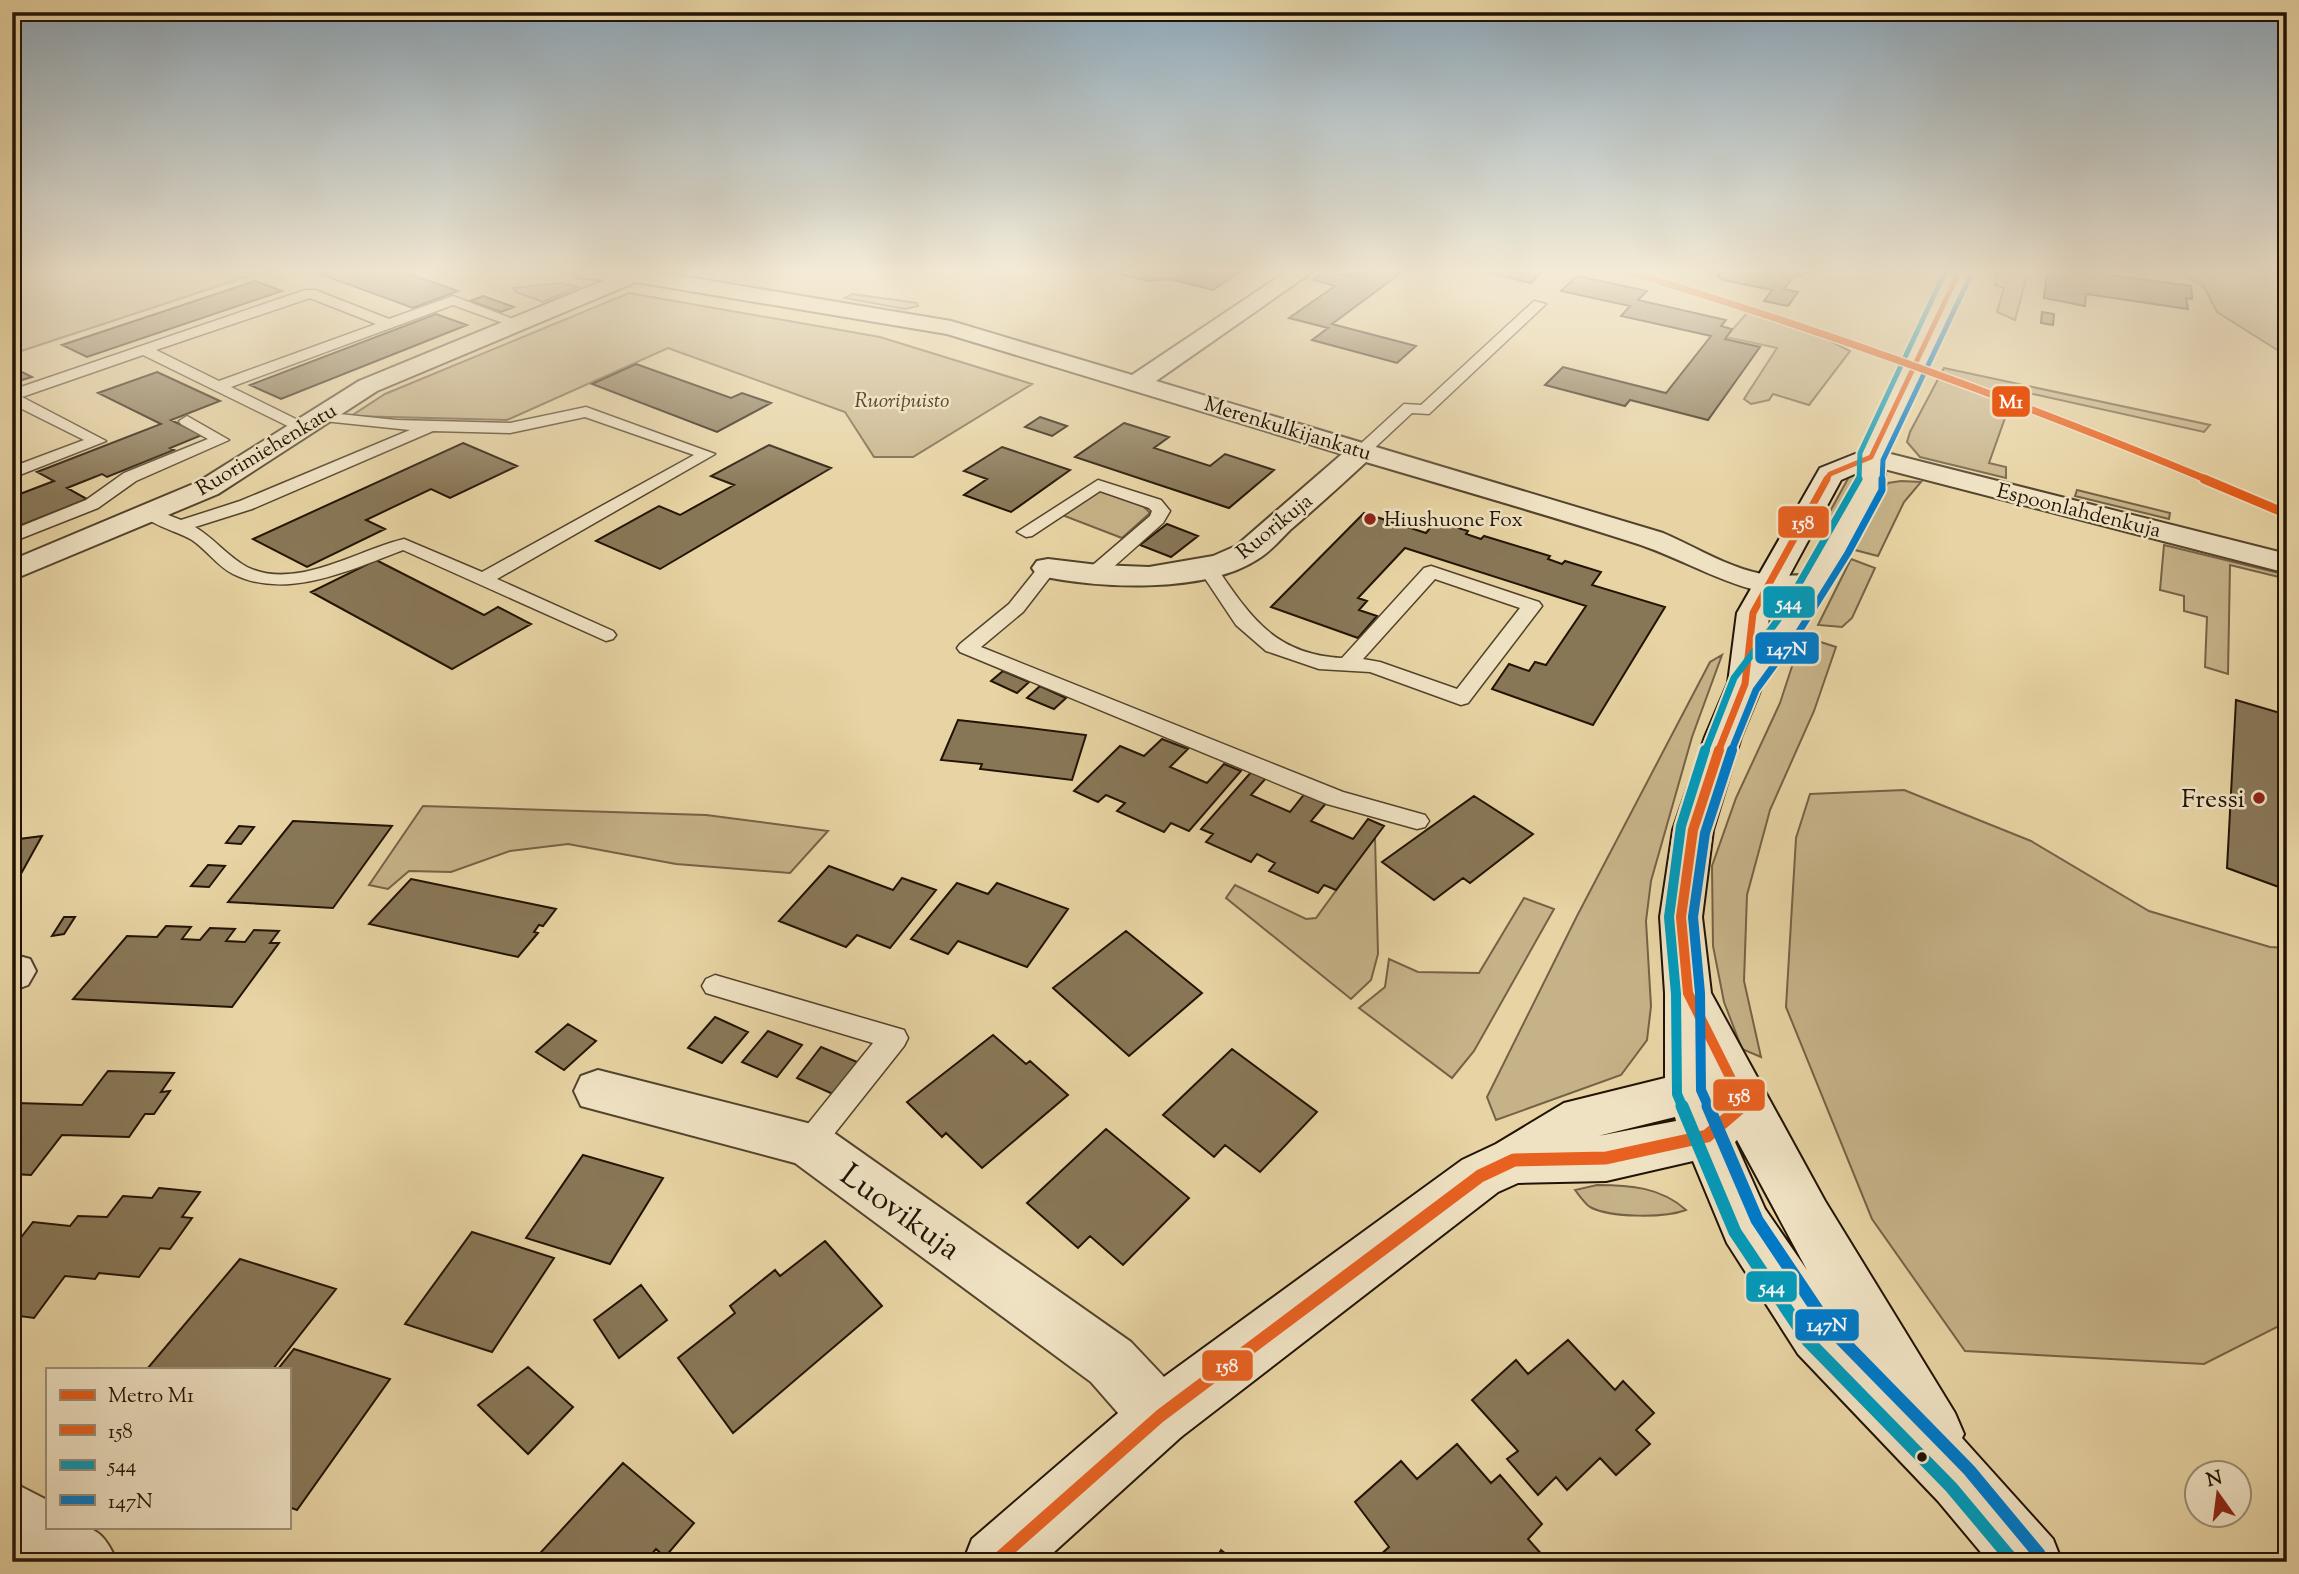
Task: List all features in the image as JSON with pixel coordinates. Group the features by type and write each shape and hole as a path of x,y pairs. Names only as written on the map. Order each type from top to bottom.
{"street":[{"name":"Ruorimiehenkatu","path":"12,571 208,488 368,386 467,345"},
{"name":"Merenkulkijankatu","path":"1011,345 1652,539 1729,573 1774,574 1815,584"},
{"path":"1138,382 1192,345"},
{"path":"1924,345 1871,457 1871,485 1790,624 1745,684 1723,737 1693,830 1681,917 1688,993 1714,1111 1746,1226 1818,1334 1960,1479 2029,1562"},
{"name":"Ruorikuja","path":"1048,569 1094,574 1174,574 1207,568 1247,553 1362,451"},
{"path":"1745,684 1753,613 1774,574 1830,474 1871,457"},
{"name":"Espoonlahdenkuja","path":"1871,457 2287,564"},
{"name":"Luovikuja","path":"598,1091 809,1144 1111,1362 1160,1416"},
{"path":"995,1562 1160,1416 1480,1176 1514,1160 1606,1158 1714,1111"},
{"path":"12,1513 85,1562"}],"lane":[{"path":"12,396 157,345"},
{"path":"218,387 331,345"},
{"path":"1362,451 1409,407 1424,411 1494,345"},
{"path":"144,350 218,387 311,423 510,428 586,412 707,454 481,580"},
{"path":"12,396 98,441 12,473"},
{"path":"12,537 92,504 130,477 220,440 187,421"},
{"path":"178,527 246,505 437,425"},
{"path":"12,479 22,485 12,489"},
{"path":"1026,532 1098,485 1155,504 1161,511 1157,519 1094,574"},
{"path":"150,513 205,540 219,556 243,572 265,578 304,575 404,544 606,635"},
{"path":"1207,568 1243,621 1273,647 1319,663 1373,666 1461,698 1532,606 1431,572 1348,664"},
{"path":"1048,569 1016,608 967,648 1335,798 1418,821"},
{"path":"715,986 894,1038 809,1144"}],"green space":[{"path":"12,345 38,345 12,354"},
{"name":"Ruoripuisto","path":"502,345 907,345 1032,384 913,457 874,457 845,412 668,348 507,420 351,416 385,394"},
{"path":"1765,345 1839,345 1850,351 1809,405 1773,394 1769,400 1751,404 1744,399 1777,348"},
{"path":"2270,345 2287,345 2287,356"},
{"path":"1944,368 2210,425 2204,432 2015,390 1989,463 2006,467 2006,478 1920,457 1907,442"},
{"path":"1851,473 1857,478 1825,539 1815,539"},
{"path":"1921,482 1904,502 1878,556 1851,549 1888,483"},
{"path":"2077,490 2170,513 2169,519 2075,496"},
{"path":"1094,491 1125,496 1150,513 1122,538 1062,515"},
{"path":"2164,545 2287,575 2287,579 2230,565 2228,674 2205,667 2207,617 2184,611 2184,596 2160,590"},
{"path":"1851,559 1875,568 1852,618 1842,627 1818,625"},
{"path":"1802,636 1836,647 1814,711 1770,810 1747,895 1744,981 1761,1057 1742,1049 1724,1002 1713,946 1712,866 1736,798 1780,703"},
{"path":"1722,655 1692,737 1651,881 1646,921 1651,1006 1647,1040 1621,1075 1496,1120 1487,1097 1577,916 1710,662"},
{"path":"1904,790 2031,841 2149,911 2270,947 2287,948 2287,1322 2204,1364 1965,1351 1872,1219 1786,1007 1796,838 1810,794"},
{"path":"423,806 706,815 828,831 790,873 676,864 568,844 510,851 451,872 409,871 388,889 369,885"},
{"path":"1375,837 1378,954 1371,980 1351,999 1226,898 1235,885 1306,919 1316,918"},
{"path":"1524,898 1554,909 1474,1051 1452,1078 1359,1008 1385,987 1389,959 1418,972 1479,973"},
{"path":"1597,1185 1633,1187 1655,1192 1686,1210 1638,1216 1599,1211 1588,1206 1575,1190"}],"building":[{"path":"63,345 121,345 87,357"},
{"path":"354,345 416,345 281,399 250,385"},
{"path":"1332,345 1416,346 1397,363"},
{"path":"1704,345 1760,347 1708,420 1630,400 1625,406 1545,385 1563,367 1666,393"},
{"path":"636,364 731,398 742,393 771,403 717,432 592,384"},
{"path":"12,367 32,377 12,383"},
{"path":"157,372 220,401 171,420 202,435 170,448 174,450 107,477 102,474 67,488 87,499 12,529 12,497 54,481 37,472 161,424 98,393"},
{"path":"1040,417 1067,426 1052,436 1025,427"},
{"path":"1124,423 1169,437 1154,448 1210,466 1225,454 1274,470 1229,508 1075,457"},
{"path":"463,443 517,466 450,498 431,489 366,520 385,529 307,567 253,539"},
{"path":"769,445 831,468 660,569 596,541 659,506 680,515 734,485 711,476"},
{"path":"1002,447 1070,470 1011,512 964,495 987,479 964,471"},
{"path":"1364,513 1426,533 1436,521 1468,531 1466,534 1481,539 1484,536 1550,556 1548,559 1562,564 1565,561 1601,572 1592,585 1665,607 1593,725 1492,689 1509,664 1529,671 1535,662 1546,665 1586,606 1405,548 1358,598 1367,601 1359,610 1377,616 1358,638 1271,607"},
{"path":"1167,524 1198,536 1171,557 1140,545"},
{"path":"376,560 484,615 498,607 531,624 452,669 311,592"},
{"path":"1003,671 1029,682 1017,693 991,681"},
{"path":"1040,686 1066,698 1054,709 1027,698"},
{"name":"Fressi","path":"2236,700 2287,715 2287,890 2227,868"},
{"path":"958,720 1086,735 1072,780 980,769 982,764 941,760"},
{"path":"1162,739 1188,749 1170,767 1207,783 1224,764 1241,771 1189,831 1171,823 1164,832 1117,811 1125,803 1106,795 1098,802 1074,791 1120,746 1144,756"},
{"path":"1253,770 1268,776 1251,795 1290,812 1306,792 1327,802 1311,821 1353,839 1368,819 1384,826 1336,890 1324,885 1318,893 1269,871 1275,863 1257,854 1251,862 1206,842 1213,834 1201,829"},
{"path":"1474,796 1533,834 1470,883 1463,878 1434,900 1382,862"},
{"path":"293,821 392,826 333,908 228,902"},
{"path":"239,826 254,827 241,844 226,843"},
{"path":"42,836 12,890 12,840"},
{"path":"208,865 225,866 209,887 191,886"},
{"path":"829,866 893,890 902,878 936,890 890,948 857,935 846,947 779,921"},
{"path":"411,879 556,909 543,926 539,925 534,932 538,933 518,957 369,924"},
{"path":"957,883 988,894 997,883 1068,909 1027,967 958,941 948,954 911,939"},
{"path":"64,917 75,917 64,934 52,936"},
{"path":"166,926 191,927 182,939 200,940 210,928 235,929 226,941 245,942 254,930 279,931 270,943 279,943 232,1007 73,999 127,936 157,937"},
{"path":"1126,931 1202,993 1129,1056 1053,988"},
{"path":"715,1017 748,1032 722,1063 688,1048"},
{"path":"568,1024 596,1041 564,1070 536,1052"},
{"path":"768,1031 802,1045 777,1077 742,1062"},
{"path":"993,1035 1026,1064 1030,1061 1068,1095 982,1168 946,1133 942,1137 907,1102"},
{"path":"821,1047 857,1062 833,1094 797,1078"},
{"path":"1232,1049 1317,1112 1260,1172 1225,1145 1214,1157 1163,1115"},
{"path":"108,1071 174,1073 161,1092 170,1091 154,1114 145,1114 129,1137 62,1135 31,1175 12,1174 12,1108 17,1103 82,1105"},
{"path":"1106,1129 1189,1198 1123,1265 1090,1236 1078,1248 1027,1203"},
{"path":"583,1155 663,1178 610,1264 526,1238"},
{"path":"159,1188 200,1192 182,1217 192,1218 170,1249 160,1248 139,1277 99,1273 95,1279 65,1276 34,1318 12,1315 12,1240 19,1240 33,1222 70,1226 78,1216 107,1217 123,1196 152,1198"},
{"path":"472,1232 554,1258 492,1352 405,1324"},
{"path":"825,1241 882,1306 733,1433 678,1358 735,1313 730,1306 775,1270 780,1276"},
{"path":"240,1259 336,1289 274,1368 148,1368"},
{"path":"641,1285 667,1320 619,1358 594,1320"},
{"path":"1568,1340 1615,1390 1623,1381 1654,1413 1636,1430 1650,1444 1616,1475 1600,1458 1567,1490 1556,1477 1538,1495 1507,1459 1518,1451 1472,1400 1516,1360 1528,1374"},
{"path":"294,1349 390,1379 297,1510 290,1507 290,1368 279,1368"},
{"path":"528,1367 573,1407 528,1454 478,1405"},
{"path":"1457,1444 1491,1483 1500,1475 1542,1524 1528,1539 1544,1557 1539,1562 1381,1562 1378,1557 1389,1547 1355,1502 1401,1461 1417,1479"},
{"path":"623,1463 694,1523 665,1557 656,1549 645,1562 532,1562"},
{"path":"1221,1550 1236,1562 1214,1562"}],"metro line":[{"name":"M1","path":"1857,345 2125,446 2287,514"}],"transit line":[{"name":"544","path":"1911,345 1860,453 1859,482 1780,617 1734,678 1711,733 1681,826 1669,917 1676,994 1677,1094 1735,1232 1808,1341 1951,1487 2014,1562"},
{"name":"158","path":"995,1562 1160,1416 1480,1176 1514,1160 1606,1158 1707,1136 1744,1105 1688,993 1681,917 1693,830 1723,737 1745,684 1753,613 1830,474 1871,457 1924,345"},
{"name":"147N","path":"1937,345 1883,460 1882,490 1848,553 1800,630 1756,690 1735,741 1705,833 1693,917 1700,993 1701,1090 1757,1220 1828,1326 1969,1470 2039,1554"}],"place":[{"name":"Hiushuone Fox","path":"1370,519"},
{"name":"Fressi","path":"2259,798"}]}
